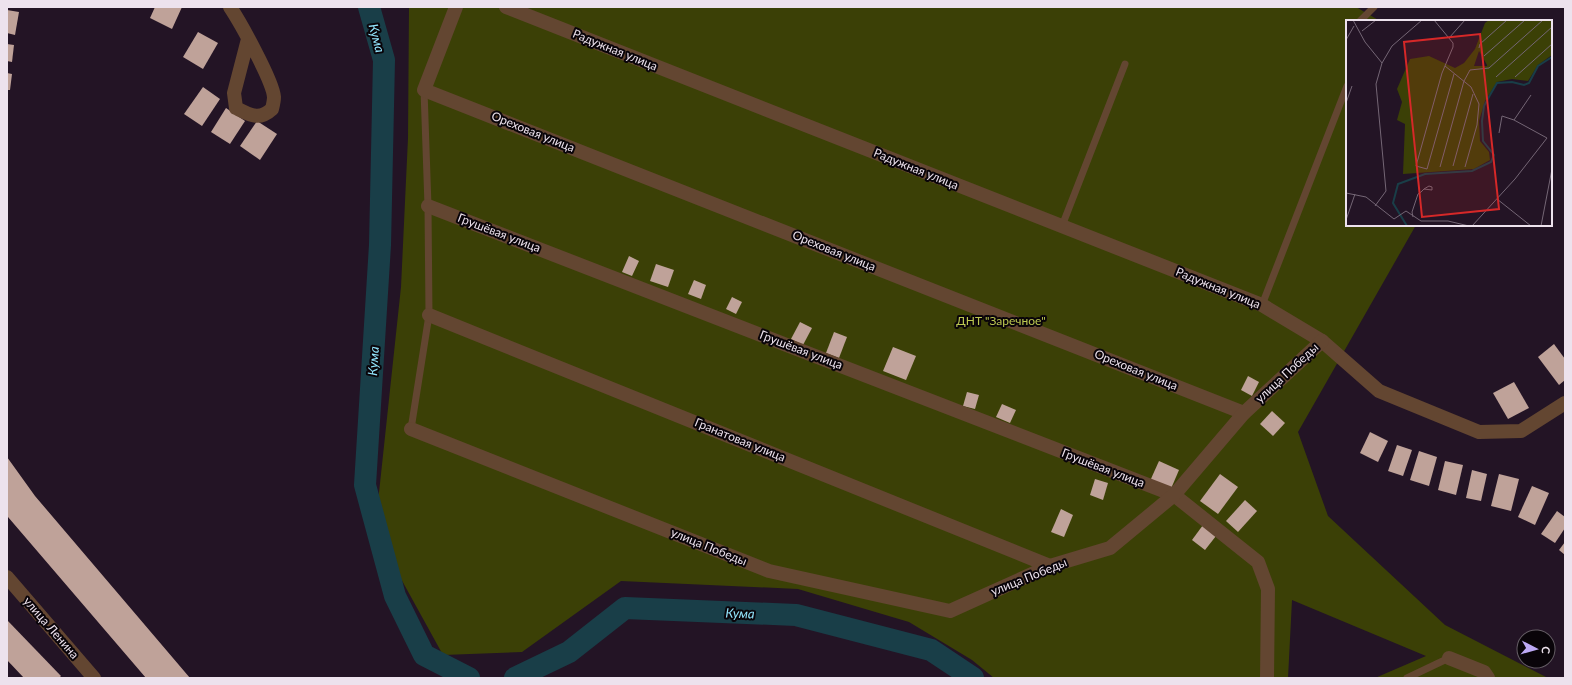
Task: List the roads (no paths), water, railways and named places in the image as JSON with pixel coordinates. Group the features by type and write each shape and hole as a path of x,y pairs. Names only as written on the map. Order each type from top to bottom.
{"street":[{"path":"230,7 248,39 271,84 274,97 272,109 265,115 252,116 236,108 234,93 248,39"},
{"path":"424,90 456,7"},
{"name":"Радужная улица","path":"506,7 1262,305 1322,341"},
{"name":"Ореховая улица","path":"424,90 1244,413"},
{"name":"Грушёвая улица","path":"428,206 1174,495 1258,562 1268,589 1267,678"},
{"name":"Гранатовая улица","path":"429,315 1050,566"},
{"name":"улица Победы","path":"411,429 769,571 950,611 1050,566 1110,548 1174,495 1244,413 1322,341 1379,391 1479,432 1521,431 1564,407"},
{"name":"улица Ленина","path":"7,577 92,677"},
{"path":"1449,658 1484,672 1488,678"}],"lane":[{"path":"1361,20 1374,7"},
{"path":"1062,226 1125,64"},
{"path":"1262,305 1346,89"},
{"path":"411,429 429,315 428,206 424,90"},
{"path":"1407,678 1449,658"}],"waterway":[{"name":"Кума","path":"369,7 384,60 380,245 365,485 395,596 424,655 469,678"},
{"name":"Кума","path":"515,678 569,652 625,608 796,615 931,650 973,678"}],"park label":[{"name":"ДНТ \"Заречное\"","path":"1001,321"}]}
